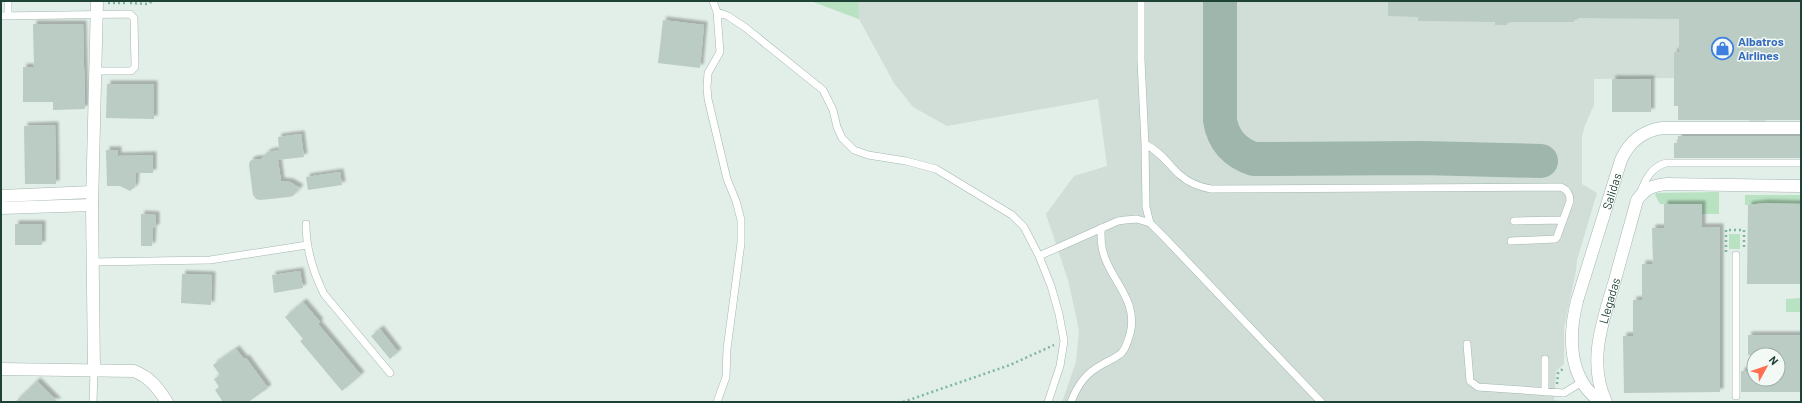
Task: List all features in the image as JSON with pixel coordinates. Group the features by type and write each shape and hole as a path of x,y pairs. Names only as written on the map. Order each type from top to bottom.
{"street":[{"path":"94,370 92,192 97,1"},
{"name":"Salidas","path":"1601,402 1582,382 1576,371 1573,352 1574,318 1577,301 1621,160 1628,147 1635,139 1650,130 1662,128 1801,128"},
{"path":"1637,200 1651,187 1663,184 1801,186"},
{"path":"1,196 92,192"},
{"name":"Llegadas","path":"1606,402 1598,376 1598,341 1637,200"},
{"path":"1,208 92,205"},
{"path":"1,369 134,371 146,376 156,386 167,402"}],"lane":[{"path":"8,1 4,16 97,14 130,14 133,16 135,67 131,71 96,71"},
{"path":"714,1 717,12 720,52 708,73 707,87 727,179 741,220 741,243 727,350 726,377 723,391 717,402"},
{"path":"1141,1 1141,60 1146,207 1150,224"},
{"path":"717,12 728,16 746,28 823,90 833,110 837,127 842,138 854,150 868,155 906,161 936,169 948,175 1012,216 1024,227 1039,256 1053,293 1064,341 1060,366 1048,402"},
{"path":"1145,144 1158,152 1181,176 1198,186 1211,189 1562,187 1566,189 1570,196 1557,237 1552,241 1511,241"},
{"name":"Llegadas","path":"1637,200 1650,174 1655,168 1666,163 1801,163"},
{"path":"1039,256 1118,221 1137,220 1150,224 1166,238 1321,402"},
{"path":"1514,222 1563,220"},
{"path":"306,224 307,245 318,282 324,294 390,373"},
{"path":"1071,402 1079,385 1086,375 1116,358 1123,351 1131,328 1132,316 1130,307 1105,259 1101,248 1101,228"},
{"path":"93,262 210,260 307,245"},
{"path":"1736,255 1736,396"},
{"path":"1467,344 1470,381 1478,387 1564,393 1582,382"},
{"path":"1545,359 1545,392"},
{"path":"94,370 94,402"}],"path":[{"path":"903,402 1010,365 1064,341"}],"shaded area":[{"path":"811,1 1801,1 1801,120 1766,120 1766,126 1749,125 1749,117 1678,106 1674,78 1594,79 1594,105 1582,136 1582,184 1597,193 1577,260 1564,328 1564,364 1556,371 1554,400 1571,402 1062,402 1076,362 1079,330 1068,280 1046,214 1074,176 1107,166 1098,99 947,126 913,107 894,83 859,19"}],"green space":[{"path":"811,1 858,1 859,19"},
{"path":"1719,192 1719,214 1702,214 1701,204 1660,204 1655,195 1656,193"},
{"path":"1745,195 1801,195 1801,204 1745,205"},
{"path":"1729,234 1740,234 1740,249 1729,249"},
{"path":"1801,298 1801,312 1786,312 1786,299"}],"building":[{"path":"1388,1 1801,1 1801,120 1678,120 1678,106 1674,106 1674,52 1679,52 1679,19 1574,18 1574,22 1507,22 1507,25 1495,25 1495,22 1418,21 1418,17 1388,16"},
{"path":"663,20 704,25 700,68 658,63"},
{"path":"33,24 83,24 85,109 53,110 53,102 23,102 23,67 34,67"},
{"path":"1612,79 1651,79 1651,112 1612,112"},
{"path":"107,84 154,84 154,119 106,118"},
{"path":"55,125 56,184 25,184 24,126"},
{"path":"301,134 304,157 278,160 281,181 290,182 300,188 293,196 289,197 260,200 256,199 253,195 249,165 250,161 254,159 261,159 268,152 279,150 278,137"},
{"path":"1678,136 1801,136 1801,158 1674,158 1674,143 1678,143"},
{"path":"106,150 118,150 118,156 153,155 153,173 136,173 135,187 130,191 120,186 107,186"},
{"path":"340,172 342,185 308,190 306,177"},
{"path":"1765,203 1801,204 1801,284 1747,284 1748,205"},
{"path":"1664,204 1702,204 1702,227 1720,227 1720,392 1624,393 1623,336 1633,336 1633,300 1642,300 1642,264 1653,264 1652,228 1664,228"},
{"path":"141,214 156,215 156,228 153,228 152,246 141,246"},
{"path":"15,224 42,224 42,245 15,245"},
{"path":"300,271 303,288 274,293 272,275"},
{"path":"182,274 212,275 211,305 181,303"},
{"path":"303,302 320,322 318,324 361,375 342,391 300,341 303,339 285,317"},
{"path":"380,329 398,352 390,359 371,336"},
{"path":"1748,335 1801,335 1801,392 1741,392 1741,371 1746,371 1746,387 1786,387 1786,347 1748,347"},
{"path":"236,349 244,359 246,358 268,388 248,402 223,402 215,390 219,387 214,379 220,375 213,365"},
{"path":"37,381 58,402 15,402"}],"taxiway":[{"path":"1220,1 1220,120 1227,140 1231,145 1247,156 1254,159 1422,158 1541,161"}],"place":[{"name":"Albatros Airlines","path":"1723,48"}]}
